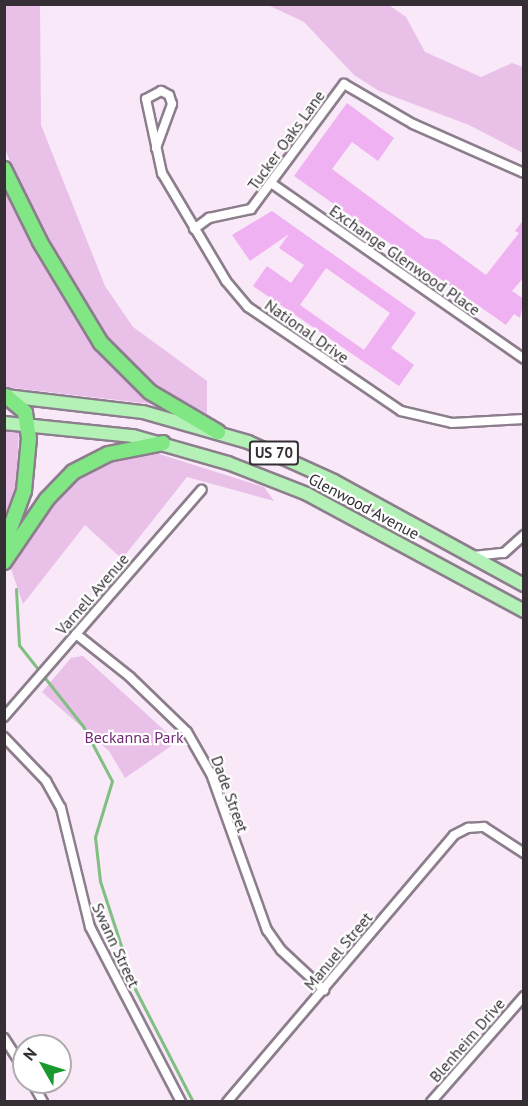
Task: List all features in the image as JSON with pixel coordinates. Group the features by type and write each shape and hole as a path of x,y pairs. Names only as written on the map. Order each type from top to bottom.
{"highway":[{"path":"4,169 40,242 101,343 150,392 218,432"},
{"path":"4,545 24,491 28,423 21,406 6,396"},
{"path":"4,562 55,489 73,472 108,454 163,443"}],"main road":[{"name":"Glenwood Avenue","path":"6,396 106,405 218,432 302,465 520,583"},
{"name":"Glenwood Avenue","path":"4,423 28,423 163,443 307,494 524,612"},
{"path":"506,602 520,583"}],"street":[{"name":"Tucker Oaks Lane","path":"194,229 209,218 251,209 344,84 412,124 524,173"},
{"name":"National Drive","path":"156,148 172,104 161,91 146,99 151,139 156,148 162,173 226,281 248,307 383,401 420,418 452,423 524,418"},
{"name":"Exchange Glenwood Place","path":"272,183 524,359"},
{"name":"Varnell Avenue","path":"4,717 201,490"},
{"path":"471,556 504,553 524,535"},
{"name":"Dade Street","path":"76,634 130,677 187,732 211,774 267,930 281,950 324,990"},
{"name":"Swann Street","path":"4,737 46,781 61,808 90,927 181,1101"},
{"name":"Manuel Street","path":"227,1101 454,835 484,827 524,853"},
{"name":"Blenheim Drive","path":"431,1101 524,996"}],"green space":[{"path":"5,5 40,5 41,125 105,286 133,327 207,381 207,414 145,380 115,351 85,309 17,181 5,148"},
{"path":"268,5 389,5 406,17 425,52 481,77 512,63 523,67 523,153 469,125 379,91 354,75 304,22"},
{"path":"4,179 68,302 98,349 152,404 5,387"},
{"path":"19,428 16,490 5,527 5,430"},
{"path":"156,453 264,487 274,501 187,477 122,559 85,525 23,604 9,563 74,476 113,456"},
{"name":"Beckanna Park","path":"83,656 177,742 125,778 109,751 42,692 71,658"}],"building":[{"path":"347,103 394,138 378,161 352,142 332,169 425,238 438,240 486,275 519,233 515,231 524,219 524,277 512,291 524,299 520,318 514,314 506,325 294,176"},
{"path":"272,211 416,313 391,348 414,365 399,386 253,286 267,266 291,283 304,265 279,248 289,234 250,261 232,235","holes":["326,268 390,313 364,350 300,305"]}],"waterway":[{"path":"16,589 19,645 83,726 112,781 95,837 100,881 135,989 193,1102"}]}
